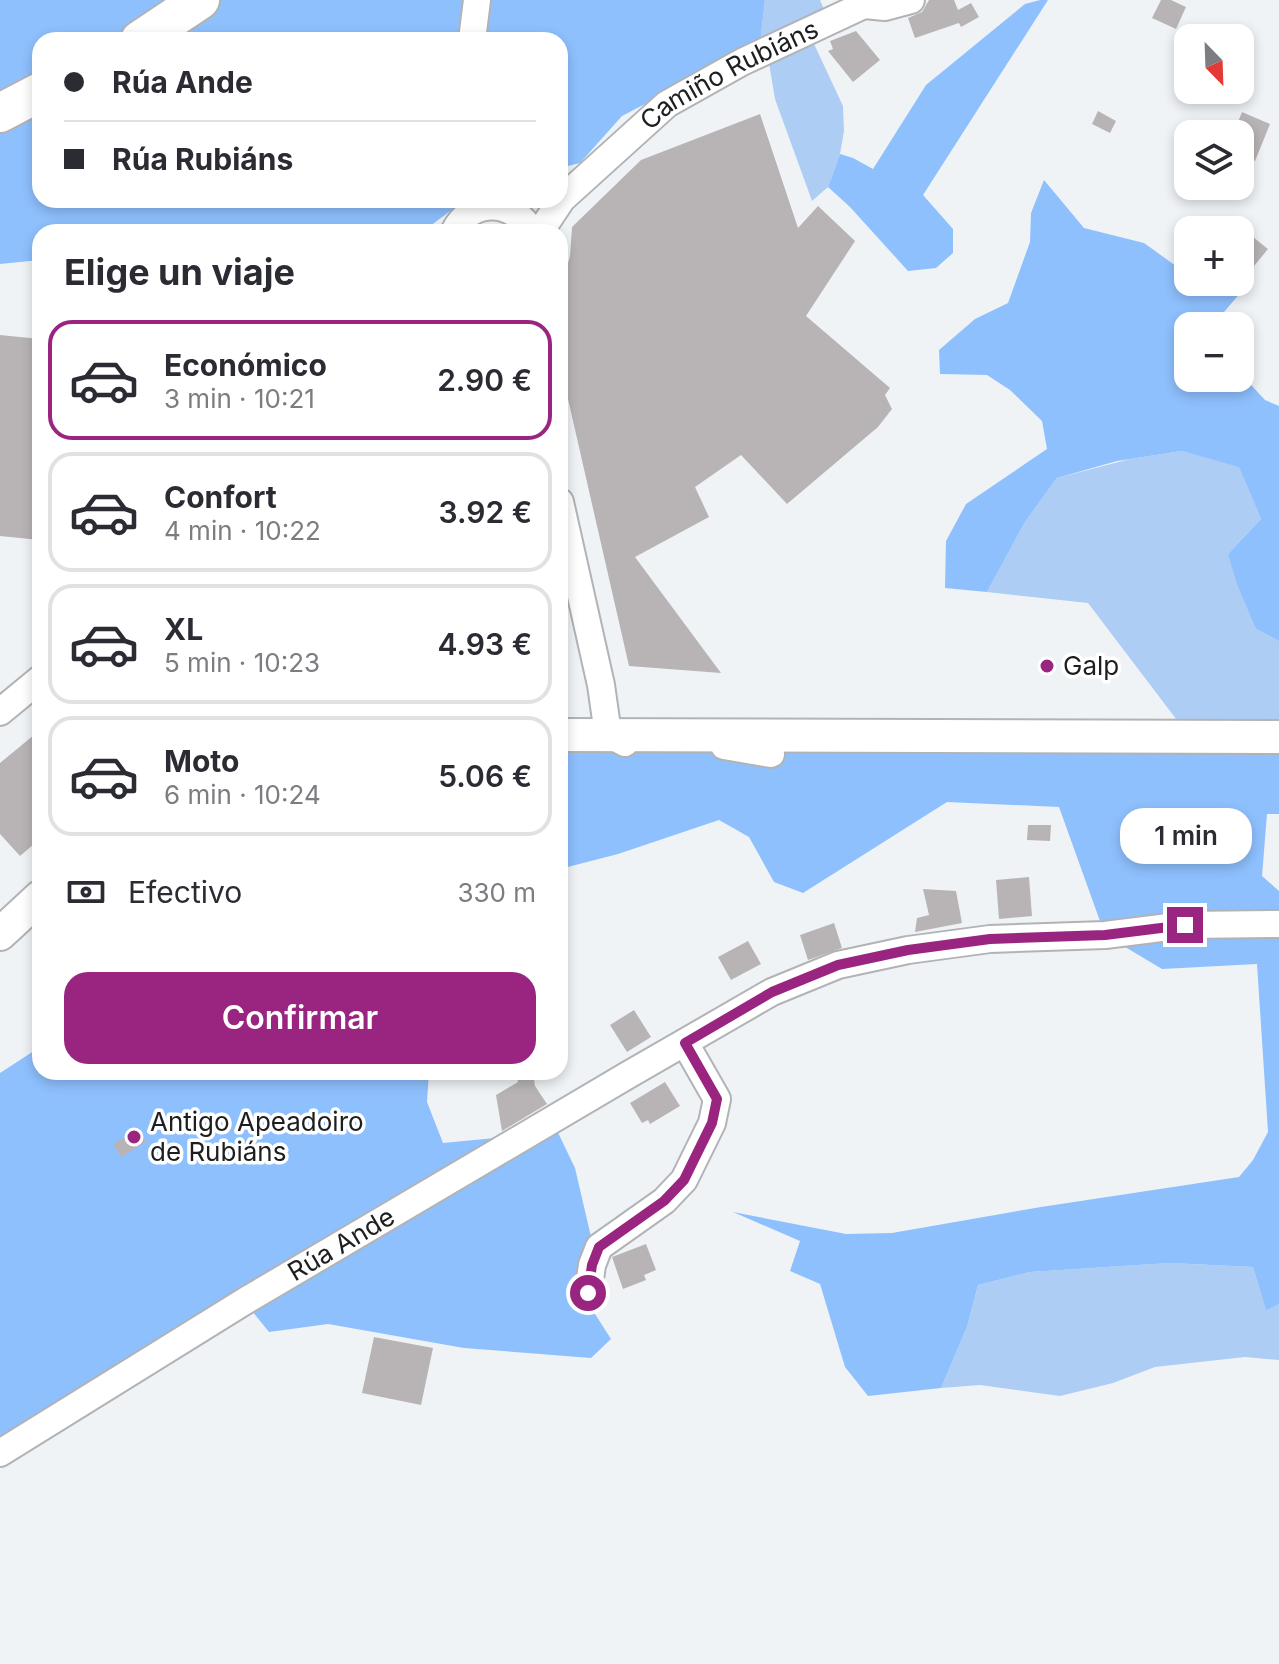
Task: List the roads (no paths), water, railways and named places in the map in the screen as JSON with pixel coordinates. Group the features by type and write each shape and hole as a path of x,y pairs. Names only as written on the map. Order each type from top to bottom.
{"highway":[{"path":"152,32 200,0"},
{"path":"0,113 32,96"}],"main road":[{"path":"568,735 1279,737"},
{"path":"568,753 1279,754"}],"street":[{"path":"473,32 477,0"},
{"path":"865,2 885,7 911,0"},
{"name":"Camiño Rubiáns","path":"604,160 667,104 742,62 865,2"},
{"path":"568,185 604,160"},
{"path":"568,193 604,160"},
{"path":"457,222 480,208"},
{"path":"568,538 601,685 608,734"},
{"path":"0,712 32,686"},
{"path":"568,744 593,744 608,734"},
{"path":"608,734 623,743 713,744 771,754"},
{"name":"Rúa Ande","path":"0,1453 245,1301 772,992 838,965 908,950 990,939 1105,935 1185,925 1279,924"},
{"path":"588,1293 592,1265 599,1247 664,1201 684,1180 712,1123 717,1099 685,1043"}],"place":[{"name":"Galp","path":"1047,666"},
{"name":"Antigo Apeadoiro de Rubiáns","path":"134,1137"}]}
